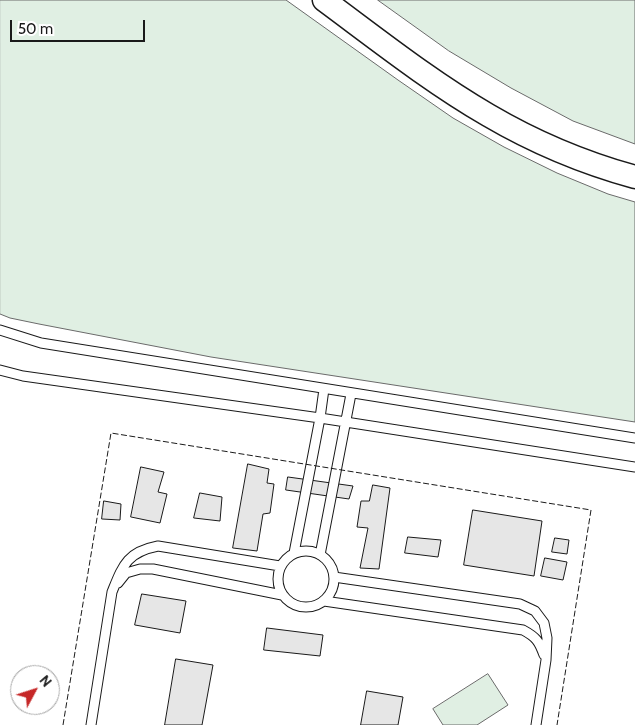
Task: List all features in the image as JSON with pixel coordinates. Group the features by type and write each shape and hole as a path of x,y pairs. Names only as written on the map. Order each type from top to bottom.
{"main road":[{"path":"324,0 431,79 489,116 549,147 607,169 635,177"}],"lane":[{"path":"0,330 41,343 635,438"},
{"path":"0,371 23,376 320,418 635,467"},
{"path":"294,553 324,389"},
{"path":"320,555 351,394"},
{"path":"91,725 112,592 125,562 133,555 145,548 158,546 280,566"},
{"path":"304,550 312,551 328,561 334,577 330,594 324,601 308,607 298,606 289,602 282,594 278,585 280,566 286,558 294,553 304,550"},
{"path":"112,592 126,573 140,569 153,569 282,594"},
{"path":"334,577 520,604 535,611 544,624 547,638 546,660 536,725"},
{"path":"324,601 523,630 533,635 540,643 546,660"}],"green space":[{"path":"0,0 286,0 453,118 504,147 557,173 608,194 635,202 635,422 211,357 39,324 0,314"},
{"path":"378,0 635,0 635,144 573,121 511,88 449,51"},
{"path":"488,674 508,705 477,725 443,725 433,709"}],"building":[{"path":"248,464 269,469 267,483 274,484 270,513 263,514 257,551 233,548"},
{"path":"141,467 164,472 158,492 167,494 160,523 131,517"},
{"path":"288,477 353,486 349,499 286,490"},
{"path":"373,485 390,488 379,569 360,568 368,528 357,527 361,501 369,501"},
{"path":"200,493 222,497 220,521 194,518"},
{"path":"104,501 121,504 120,520 102,519"},
{"path":"473,510 542,521 534,576 464,565"},
{"path":"408,537 441,540 438,557 405,553"},
{"path":"555,538 569,540 567,554 552,552"},
{"path":"545,558 567,562 563,580 541,576"},
{"path":"142,594 186,601 180,633 135,625"},
{"path":"267,628 323,635 320,656 264,650"},
{"path":"176,659 213,665 202,725 165,725"},
{"path":"367,691 403,697 398,725 361,725"}],"fence":[{"path":"63,725 111,433 591,510 557,725"}]}
